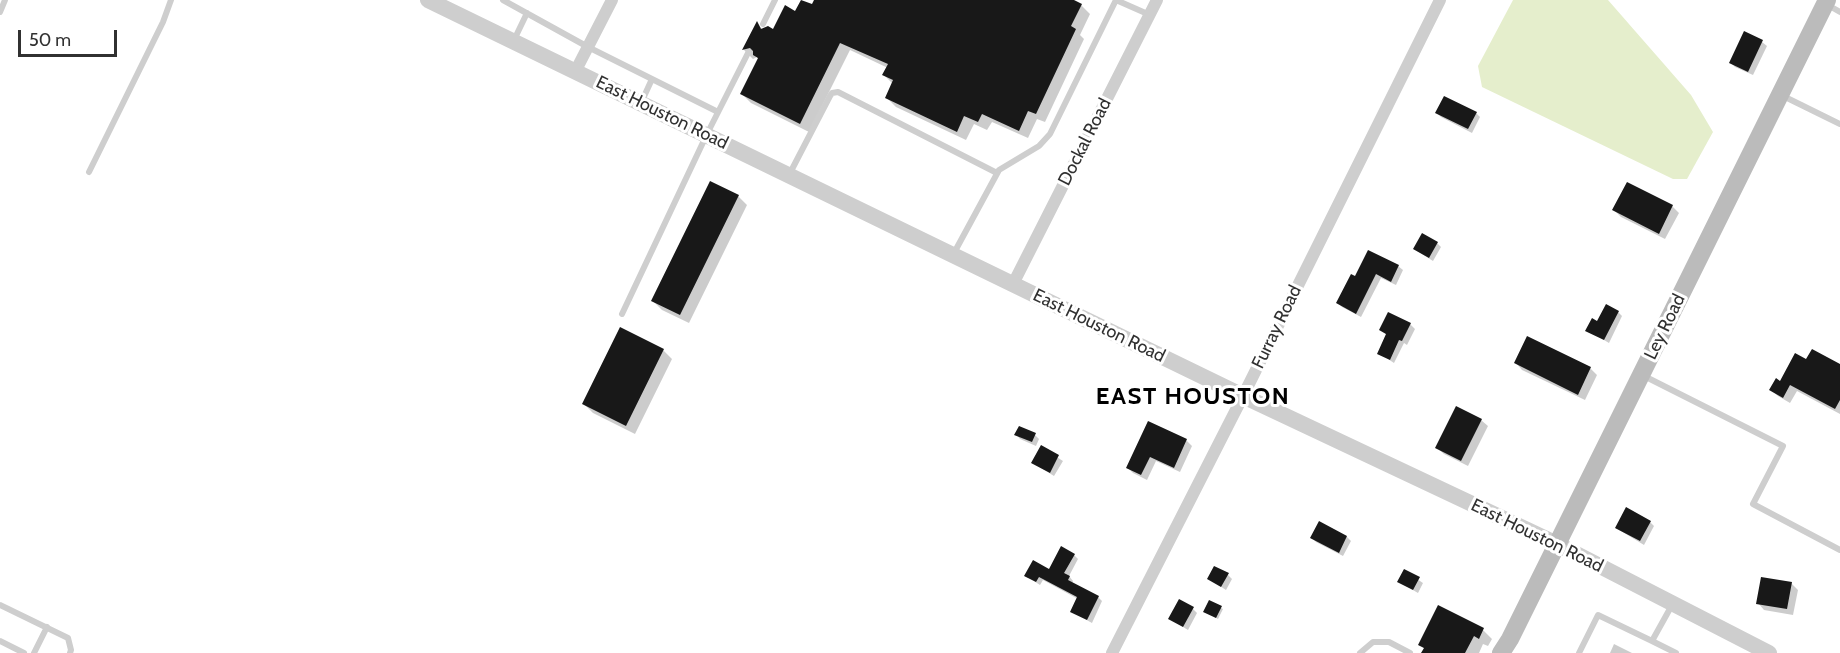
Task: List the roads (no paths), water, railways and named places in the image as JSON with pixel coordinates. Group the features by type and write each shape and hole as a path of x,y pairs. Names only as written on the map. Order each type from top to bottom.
{"main road":[{"name":"Ley Road","path":"1501,653 1510,639 1780,94 1831,5"}],"street":[{"name":"East Houston Road","path":"428,0 456,6 513,42 1243,396 1557,544 1762,651"},
{"path":"576,72 612,0"},
{"name":"Dockal Road","path":"1012,284 1157,0"},
{"name":"Furray Road","path":"1112,653 1440,0"}],"lane":[{"path":"0,12 5,0"},
{"path":"89,172 163,22 171,0"},
{"path":"502,0 588,47 718,112"},
{"path":"763,24 775,0"},
{"path":"953,256 997,173 1007,164 1039,146 1050,134 1116,0 1150,15"},
{"path":"513,42 527,14"},
{"path":"621,314 748,53"},
{"path":"640,103 652,79"},
{"path":"789,175 830,96 838,92 997,173"},
{"path":"1780,94 1840,124"},
{"path":"1641,375 1783,446 1753,504 1840,550"},
{"path":"1652,641 1673,604"},
{"path":"0,605 68,638 70,653"},
{"path":"1578,653 1598,615 1676,653"},
{"path":"34,653 47,627"},
{"path":"0,641 24,653"},
{"path":"1360,653 1373,642 1389,642 1410,653"}],"district":[{"name":"EAST HOUSTON","path":"1193,397"}]}
